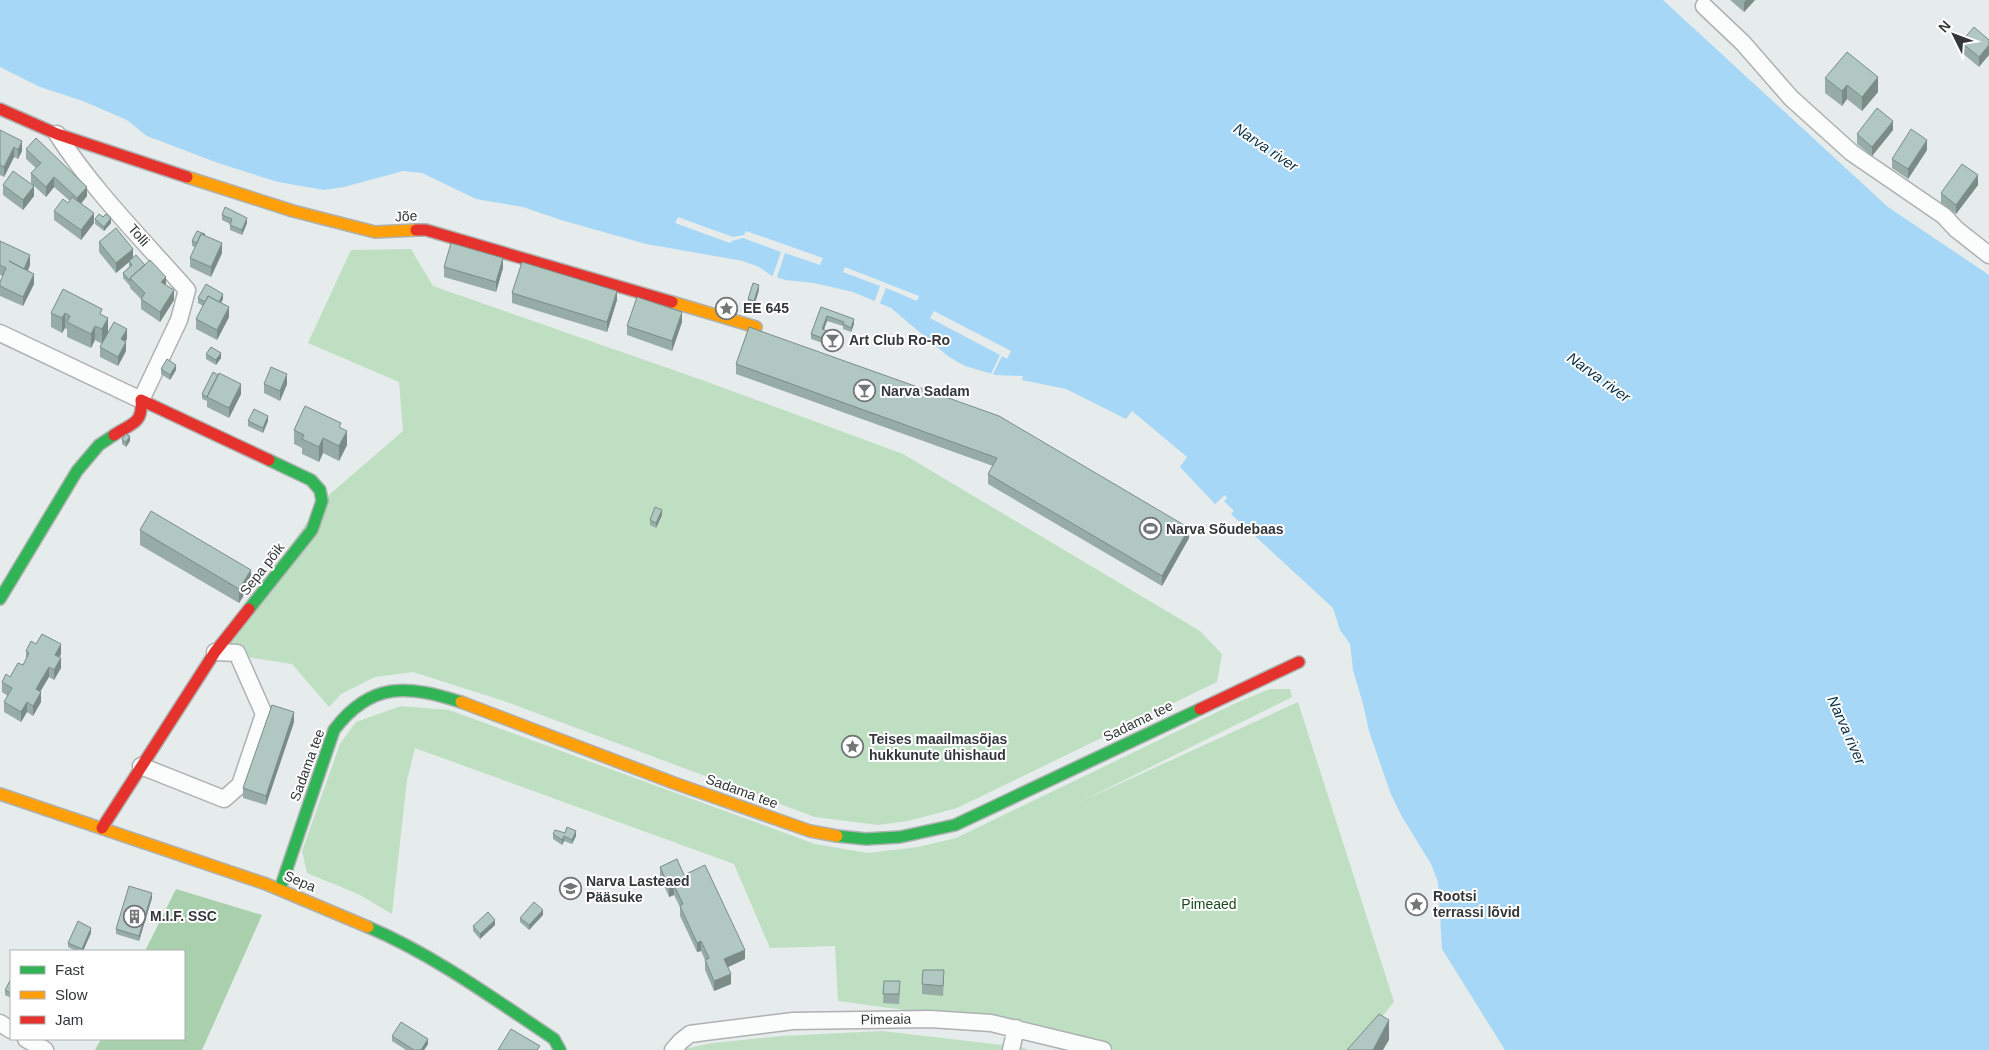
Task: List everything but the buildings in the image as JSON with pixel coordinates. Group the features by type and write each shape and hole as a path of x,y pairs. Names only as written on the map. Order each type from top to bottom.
{"street":[{"path":"1704,6 1742,43 1791,98 1852,153 1944,216 1989,255"},
{"path":"0,110 57,134"},
{"name":"Jõe","path":"57,134 292,211 375,232 426,230 756,327"},
{"name":"Tolli","path":"0,599 77,471 99,445 119,431 136,423 142,411 142,400 180,320 186,290 92,182 57,134"},
{"path":"0,333 142,400"},
{"name":"Sepa põik","path":"102,828 215,652 312,530 322,501 320,490 311,480 142,400"},
{"path":"141,766 224,799 240,785 264,714 237,653 215,652"},
{"name":"Sadama tee","path":"280,889 334,730 342,718 354,707 369,697 386,691 414,689 441,695 499,714 592,753 810,831 846,838 889,839 911,837 955,825 1299,662"},
{"name":"Sepa","path":"0,794 280,889 392,937 465,980 554,1039 560,1050"},
{"name":"Pimeaia","path":"673,1050 680,1041 690,1034 793,1022 930,1019 991,1023 1103,1050"},
{"path":"1011,1050 1016,1028"},
{"path":"28,1040 46,1050"}],"green space":[{"path":"411,249 433,286 702,380 903,454 1200,631 1222,654 1217,682 957,808 908,821 878,825 815,817 504,701 413,672 375,677 341,694 329,707 292,664 215,652 322,501 403,431 399,382 308,343 351,250"},
{"name":"Pimeaed","path":"1270,689 1290,689 1292,697 1080,802 1298,702 1394,1002 1355,1050 1114,1050 1097,1043 956,1017 838,1001 835,946 770,948 734,864 415,748 407,780 392,914 358,894 307,873 302,851 340,744 356,722 401,706 449,710 815,844 868,853 918,847 956,838 1236,703"},
{"path":"176,889 262,915 202,1050 95,1050 100,1040 185,1040 185,950 146,950"},
{"path":"882,1031 1021,1047 1029,1050 680,1050 712,1043 781,1036"}],"water":[{"name":"Narva river","path":"0,0 1663,0 1888,207 1989,275 1989,1050 1505,1050 1442,949 1438,882 1431,864 1401,815 1390,792 1369,731 1353,670 1350,644 1340,630 1333,608 1231,514 1234,511 1224,501 1227,498 1225,495 1215,504 1180,467 1187,457 1132,411 1126,419 1066,389 1022,380 1023,376 996,375 965,366 949,357 891,308 853,292 814,283 786,280 772,276 759,267 743,261 646,244 561,220 523,207 476,199 422,173 403,171 344,187 324,190 278,182 218,163 147,136 127,120 83,101 40,87 0,67"}],"pier":[{"path":"678,217 733,237 744,235 746,231 823,258 820,265 785,253 776,280 772,278 781,252 743,238 730,243 675,223"},
{"path":"845,267 919,296 917,301 886,288 879,306 874,303 880,286 843,272"},
{"path":"934,311 1011,351 1007,359 1002,356 992,376 990,376 1000,355 930,318"}],"traffic: fast":[{"path":"0,599 77,471 99,445 114,435"},
{"path":"249,609 312,530 322,501 320,490 311,480 269,460"},
{"path":"280,889 334,730 348,714 376,695 392,691 424,692 461,702"},
{"path":"837,836 866,839 900,837 955,825 1200,709"},
{"path":"368,927 440,964 554,1039 560,1050"}],"traffic: slow":[{"path":"187,177 293,211 375,232 416,230"},
{"path":"672,302 756,327"},
{"path":"461,702 674,783 810,831 837,836"},
{"path":"0,794 266,884 368,927"}],"traffic: jam":[{"path":"0,109 57,134 187,177"},
{"path":"416,230 426,230 672,302"},
{"path":"114,435 138,419 141,400 269,460"},
{"path":"102,828 215,652 249,609"},
{"path":"1200,709 1299,662"}],"place":[{"name":"EE 645","path":"727,308"},
{"name":"Art Club Ro-Ro","path":"833,340"},
{"name":"Narva Sadam","path":"865,391"},
{"name":"Narva Sõudebaas","path":"1150,529"},
{"name":"Teises maailmasõjas hukkunute ühishaud","path":"853,747"},
{"name":"Narva Lasteaed Pääsuke","path":"570,889"},
{"name":"Rootsi terrassi lõvid","path":"1417,904"},
{"name":"M.I.F. SSC","path":"134,916"}]}
